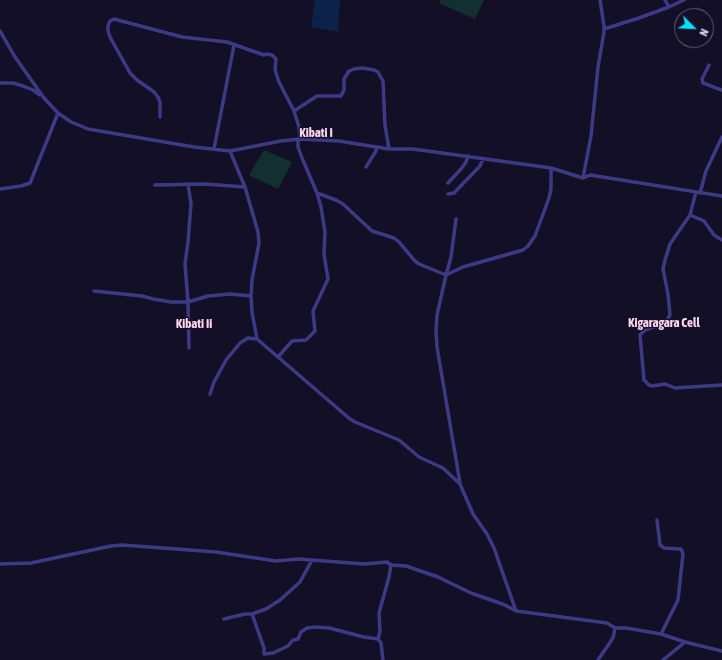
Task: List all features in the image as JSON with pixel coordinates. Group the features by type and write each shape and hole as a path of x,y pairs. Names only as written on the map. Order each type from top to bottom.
{"street":[{"path":"583,178 591,136 598,68 604,29 600,0"},
{"path":"665,0 669,7"},
{"path":"604,29 669,7 684,0"},
{"path":"160,117 160,102 158,97 130,73 110,37 108,31 110,21 114,19 120,20 182,37 220,41 264,55 272,55 276,59 275,70 279,82 294,112 299,127 298,147 318,193 325,226 324,254 328,279 321,291 318,302 313,311 315,332 306,340 292,340 278,357"},
{"path":"0,31 15,57 44,98 58,113 78,126 92,130 214,149 230,150 292,139 333,141 389,149 413,149 551,168 583,178 590,176 722,196"},
{"path":"214,149 234,45"},
{"path":"709,65 702,79 703,83 722,90"},
{"path":"294,112 318,96 341,96 344,90 344,79 348,71 362,68 374,70 378,72 382,80 385,125 389,149"},
{"path":"0,84 13,83 33,90 44,98"},
{"path":"0,189 30,183 58,113"},
{"path":"722,137 706,171 690,215 670,244 664,260 663,269 669,300 670,315 665,323 643,331 640,334 644,380 649,385 666,384 675,388 722,385"},
{"path":"366,167 376,151 376,147"},
{"path":"230,150 244,187 258,232 259,243 252,280 251,296 252,312 257,339"},
{"path":"448,182 464,165 468,156"},
{"path":"448,194 454,193 480,166 483,159"},
{"path":"318,193 343,204 372,231 394,238 400,242 415,261 446,275 463,267 523,250 528,246 535,236 547,205 551,189 551,168"},
{"path":"188,184 191,204 185,264 189,348"},
{"path":"155,185 194,184 244,187"},
{"path":"189,189 194,184"},
{"path":"690,215 704,221 714,236 722,240"},
{"path":"456,219 451,257 436,323 437,346 460,484 473,514 487,534 494,548 516,611"},
{"path":"94,292 142,296 171,302 188,302 208,296 230,294 251,296"},
{"path":"210,394 214,382 226,360 240,344 248,338 257,339 350,419 399,440 418,457 443,468 460,484"},
{"path":"657,520 660,546 664,548 679,549 683,554 678,600 661,634"},
{"path":"0,564 31,563 122,545 216,552 276,561 312,560 364,564 387,562 391,565 406,566 438,576 471,594 516,611 607,623 615,628 626,628 661,634 722,652"},
{"path":"224,619 245,614 252,614 274,604 291,591 303,577 312,560"},
{"path":"383,660 381,643 378,639 380,631 380,606 389,578 391,565"},
{"path":"252,614 264,648 264,654 273,653 288,646 293,640 298,639 301,632 307,628 316,626 378,639"},
{"path":"598,660 613,638 615,628"},
{"path":"663,660 685,642"}],"green space":[{"path":"440,0 484,0 475,19 439,3"},
{"path":"264,150 292,162 278,189 249,175"}],"water":[{"path":"315,0 340,0 338,32 311,27"}],"district":[{"name":"Kibati I","path":"316,133"},
{"name":"Kigaragara Cell","path":"664,323"},
{"name":"Kibati Ii","path":"194,324"}]}
